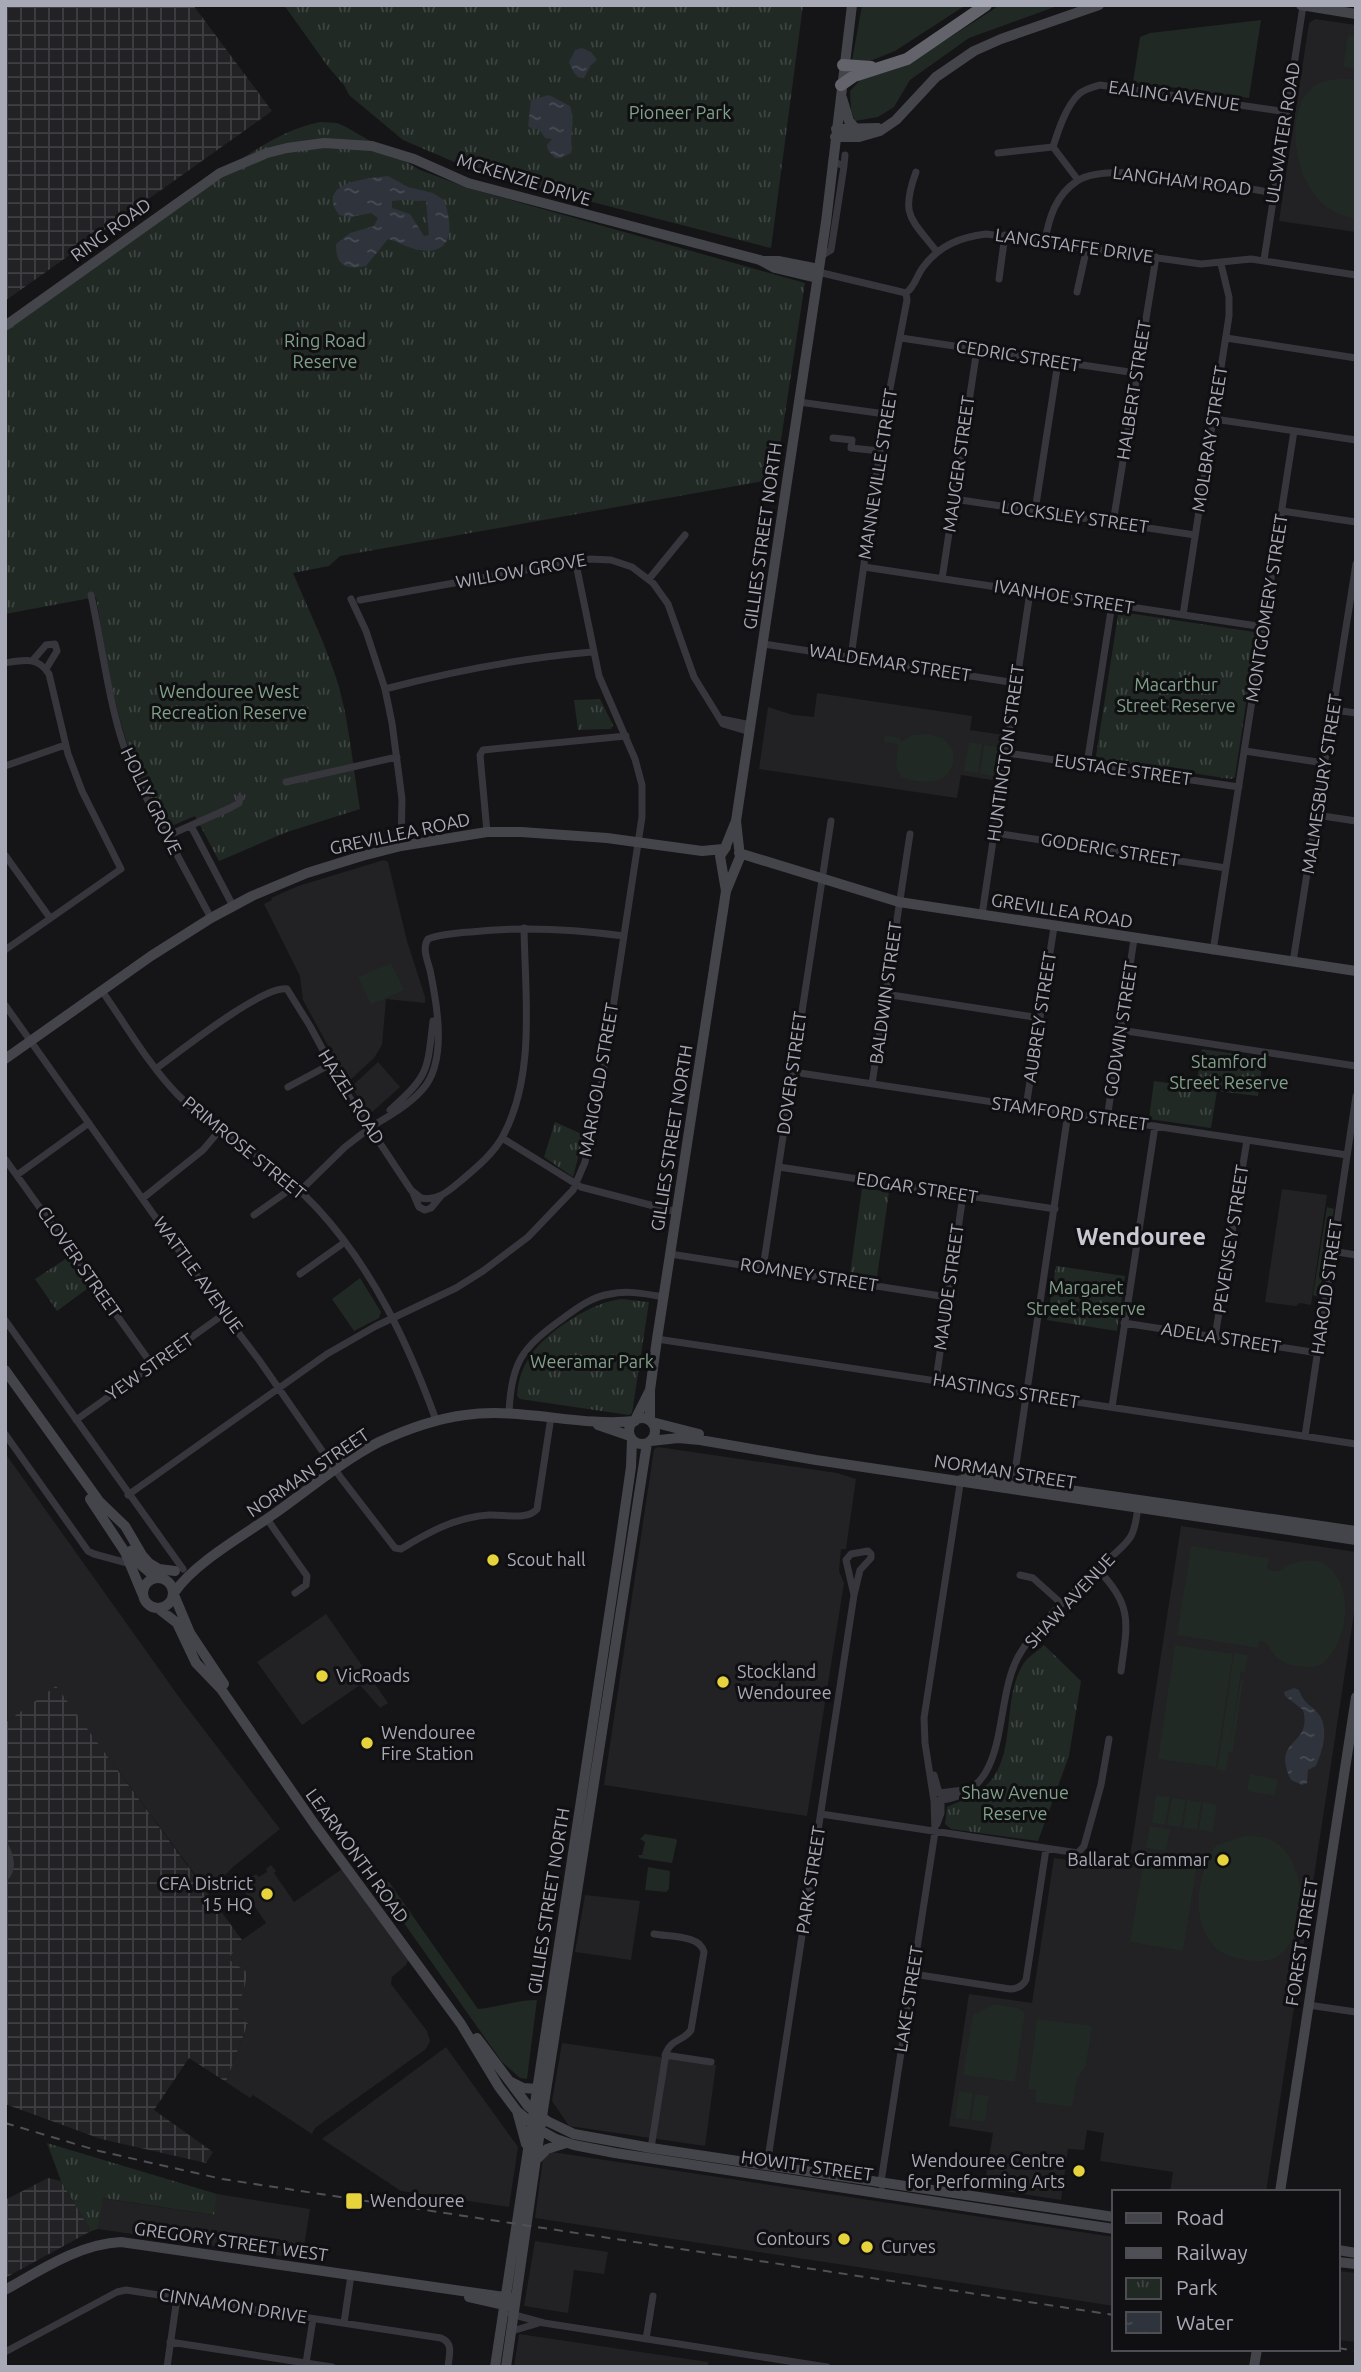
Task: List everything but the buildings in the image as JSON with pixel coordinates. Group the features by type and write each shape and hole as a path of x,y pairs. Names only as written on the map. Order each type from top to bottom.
{"highway":[{"path":"840,88 854,76 915,55 986,5"},
{"path":"843,65 873,67 915,55"}],"main road":[{"name":"GILLIES STREET NORTH","path":"651,1422 650,1390 670,1254 726,891 738,858 736,821 821,256 852,5"},
{"path":"836,133 866,136 880,131 936,77 965,55 1001,39 1099,5"},
{"path":"1302,5 1356,13"},
{"path":"840,88 849,121 856,129"},
{"path":"836,133 889,125"},
{"name":"MCKENZIE DRIVE","path":"239,164 267,153 307,144 372,146 414,159 468,183 818,273"},
{"name":"RING ROAD","path":"5,326 201,186 239,164"},
{"name":"GILLIES STREET NORTH","path":"726,891 720,854 736,821"},
{"name":"GREVILLEA ROAD","path":"5,1059 211,918 307,873 401,846 487,832 557,834 688,850 709,851 724,848"},
{"path":"721,861 729,866 738,858 734,847 724,848"},
{"name":"GREVILLEA ROAD","path":"688,850 713,856 721,861"},
{"name":"GREVILLEA ROAD","path":"738,858 768,862 899,902 1356,971"},
{"path":"5,1370 89,1488 125,1526 149,1563 164,1571 179,1570"},
{"path":"5,1379 117,1538 148,1605 159,1609 169,1604 174,1594 168,1581 145,1570 135,1558 117,1519"},
{"name":"GILLIES STREET NORTH","path":"635,1421 650,1390"},
{"name":"NORMAN STREET","path":"174,1594 184,1580 216,1555 336,1471 401,1432 436,1420 466,1415 509,1413 589,1422 635,1421"},
{"path":"643,1418 651,1422 655,1430 649,1442 639,1444 631,1438 630,1428 635,1421 643,1418"},
{"name":"NORMAN STREET","path":"589,1422 631,1438"},
{"name":"NORMAN STREET","path":"651,1422 695,1433 850,1462"},
{"name":"GILLIES STREET NORTH","path":"622,1569 631,1438"},
{"name":"NORMAN STREET","path":"649,1442 678,1438 700,1440 1138,1504 1356,1531"},
{"name":"GILLIES STREET NORTH","path":"495,2367 510,2306 535,2161 541,2090 622,1569 649,1442"},
{"name":"NORMAN STREET","path":"1138,1504 1356,1540"},
{"name":"NORMAN STREET","path":"157,1578 216,1555"},
{"path":"142,1593 147,1583 157,1578"},
{"name":"LEARMONTH ROAD","path":"174,1594 190,1633 231,1697 351,1870"},
{"name":"LEARMONTH ROAD","path":"159,1609 177,1623 196,1663 222,1689 258,1745 365,1889 461,2024 499,2087 517,2111 536,2127"},
{"name":"FOREST STREET","path":"1280,2190 1356,1697"},
{"name":"LEARMONTH ROAD","path":"420,1966 507,2081 538,2114"},
{"path":"507,2081 523,2088 541,2090 558,2127"},
{"path":"517,2111 528,2149"},
{"name":"HOWITT STREET","path":"538,2114 558,2127 651,2153"},
{"name":"GILLIES STREET NORTH","path":"506,2367 512,2331 510,2306 528,2149 536,2127"},
{"name":"HOWITT STREET","path":"536,2127 567,2143 737,2166 885,2193 1112,2229"},
{"path":"535,2161 547,2149 567,2143"},
{"name":"HOWITT STREET","path":"737,2166 767,2165 1112,2217"},
{"name":"GREGORY STREET WEST","path":"5,2290 78,2252 97,2245 114,2243 150,2245 421,2286 510,2306"}],"street":[{"name":"ULSWATER ROAD","path":"1265,260 1302,5"},
{"name":"EALING AVENUE","path":"1053,147 1079,94 1100,85 1287,112"},
{"path":"998,153 1053,147 1078,180 1055,205 1045,241"},
{"name":"GILLIES STREET NORTH","path":"821,256 831,250 845,155"},
{"path":"832,161 844,166"},
{"name":"LANGHAM ROAD","path":"1078,180 1096,173 1129,171 1274,192"},
{"path":"916,172 909,191 909,212 937,252"},
{"name":"LANGSTAFFE DRIVE","path":"906,293 937,252 962,238 986,234 1201,264 1221,264 1242,259 1265,260 1356,275"},
{"path":"999,279 1005,235"},
{"path":"1077,292 1087,247"},
{"name":"HALBERT STREET","path":"1113,523 1156,257"},
{"name":"MOLBRAY STREET","path":"1182,615 1230,306 1221,264"},
{"path":"818,273 906,293"},
{"name":"MANNEVILLE STREET","path":"851,657 885,414 901,338 906,293"},
{"name":"CEDRIC STREET","path":"901,338 1136,373"},
{"path":"1226,338 1356,358"},
{"name":"MAUGER STREET","path":"942,579 976,349"},
{"path":"1035,511 1058,362"},
{"path":"799,402 885,414"},
{"path":"1214,419 1356,440"},
{"name":"MONTGOMERY STREET","path":"1213,951 1294,431"},
{"path":"833,438 852,440 851,447 880,452"},
{"name":"LOCKSLEY STREET","path":"954,499 1195,535"},
{"path":"1282,511 1356,523"},
{"path":"649,579 685,535"},
{"name":"WILLOW GROVE","path":"384,689 355,599 565,563 576,564 589,559 611,560 632,567 649,579 668,604 690,669 725,726 750,729"},
{"name":"MARIGOLD STREET","path":"128,1495 344,1343 456,1288 492,1264 528,1237 576,1185 597,1113 642,817 642,785 626,736 602,686 576,564"},
{"name":"MALMESBURY STREET","path":"1293,962 1356,564"},
{"name":"IVANHOE STREET","path":"863,566 1264,627"},
{"name":"HUNTINGTON STREET","path":"982,915 1030,592"},
{"name":"HOLLY GROVE","path":"91,595 107,685 124,747 138,782 211,918"},
{"path":"1087,764 1112,604"},
{"name":"WALDEMAR STREET","path":"764,644 1016,683"},
{"path":"33,660 46,645 55,645 56,653 43,666"},
{"path":"401,846 402,799 392,723 384,689 504,662 593,652"},
{"path":"5,663 33,660 43,666 51,680 65,745 82,791 121,869 5,950"},
{"path":"1334,710 1356,713"},
{"path":"487,832 482,751 626,736"},
{"path":"5,766 65,745"},
{"path":"1245,751 1324,763"},
{"name":"EUSTACE STREET","path":"1007,753 1239,787"},
{"path":"286,782 397,757"},
{"path":"167,836 233,807 239,803 240,798"},
{"path":"1316,815 1356,821"},
{"name":"DOVER STREET","path":"763,1268 831,821"},
{"name":"HOLLY GROVE","path":"191,826 233,906"},
{"name":"GODERIC STREET","path":"995,833 1226,868"},
{"name":"BALDWIN STREET","path":"872,1084 910,834"},
{"path":"5,855 50,918"},
{"name":"AUBREY STREET","path":"1027,1107 1054,927"},
{"path":"254,1216 297,1188 369,1128 414,1087 423,1075 429,1060 435,1006 426,942 433,937 461,933 524,928 624,936"},
{"path":"412,1191 419,1207 425,1210 431,1208 441,1196 477,1167 502,1138 519,1090 525,1056 524,928"},
{"name":"GODWIN STREET","path":"1107,1119 1134,939"},
{"name":"HAZEL ROAD","path":"157,1068 247,1004 278,989 285,989 310,1026 329,1065 412,1191 425,1199 441,1196"},
{"name":"PRIMROSE STREET","path":"102,991 177,1094 219,1131 254,1153 297,1188 345,1242 371,1278 393,1317 436,1420"},
{"path":"886,994 1040,1017"},
{"name":"WATTLE AVENUE","path":"5,1004 336,1471 396,1548 401,1549 444,1525 474,1516 528,1516 537,1509 551,1417"},
{"path":"1120,1030 1356,1066"},
{"path":"288,1087 329,1065"},
{"name":"STAMFORD STREET","path":"793,1072 1347,1155"},
{"name":"HAROLD STREET","path":"1305,1436 1356,1096"},
{"path":"1013,1486 1068,1113"},
{"path":"16,1175 89,1123"},
{"path":"1112,1407 1155,1126"},
{"path":"143,1198 203,1150 219,1131"},
{"path":"502,1138 576,1185 677,1212"},
{"name":"PEVENSEY STREET","path":"1215,1337 1247,1140"},
{"name":"CLOVER STREET","path":"5,1159 153,1366"},
{"name":"EDGAR STREET","path":"779,1167 1055,1209"},
{"name":"MAUDE STREET","path":"936,1380 963,1195"},
{"path":"300,1274 345,1242"},
{"path":"1332,1251 1356,1255"},
{"name":"ROMNEY STREET","path":"670,1254 947,1297"},
{"path":"509,1413 516,1366 530,1345 546,1330 582,1305 604,1295 626,1292 664,1297"},
{"name":"YEW STREET","path":"76,1420 225,1314"},
{"path":"5,1320 179,1570"},
{"name":"ADELA STREET","path":"1124,1323 1318,1353"},
{"name":"HASTINGS STREET","path":"657,1339 1356,1444"},
{"path":"5,1434 88,1551 131,1564"},
{"path":"937,1797 925,1743 924,1718 961,1478"},
{"name":"SHAW AVENUE","path":"937,1797 965,1794 986,1772 995,1755 1005,1697 1017,1658 1062,1604 1131,1535 1138,1504"},
{"path":"267,1519 307,1576 306,1585 295,1593"},
{"name":"PARK STREET","path":"767,2165 855,1595 861,1569 871,1558 868,1551 851,1554 846,1559 855,1595"},
{"path":"1098,1570 1116,1590 1126,1613 1121,1671"},
{"path":"1020,1575 1033,1578 1062,1604"},
{"path":"821,1814 1075,1853 1084,1846 1101,1786 1109,1739"},
{"name":"LAKE STREET","path":"886,2183 884,2166 935,1832 937,1797"},
{"path":"5,1846 11,1863 5,1878"},
{"path":"913,1974 1010,1989 1016,1989 1023,1984 1026,1980 1046,1849"},
{"path":"651,2153 665,2055 672,2043 691,2031 704,1951 697,1941 654,1934"},
{"path":"1308,2005 1356,2012"},
{"path":"665,2055 711,2062"},
{"path":"885,2193 886,2183"},
{"path":"344,2323 351,2275"},
{"name":"CINNAMON DRIVE","path":"5,2351 119,2291 126,2290 444,2339 450,2348 448,2367"},
{"path":"646,2339 653,2295"},
{"path":"167,2367 177,2298"},
{"path":"510,2306 544,2323"},
{"path":"306,2363 313,2319"},
{"path":"512,2331 544,2323 827,2367"},
{"path":"170,2342 332,2367"}],"shaded area":[{"path":"5,5 193,5 272,111 5,301"},
{"path":"1315,19 1356,25 1356,232 1279,221 1309,23"},
{"path":"817,693 972,716 970,730 1004,735 998,781 961,775 957,798 759,769 768,707 793,715 814,717"},
{"path":"384,860 388,862 425,1003 386,999 382,1045 374,1058 348,1082 303,1000 300,976 264,904 298,886"},
{"path":"378,1062 400,1087 370,1114 351,1087"},
{"path":"1282,1189 1327,1195 1311,1305 1265,1302"},
{"name":"Stockland Wendouree","path":"658,1447 837,1473 856,1479 846,1549 841,1549 839,1571 844,1583 807,1816 604,1785 654,1449"},
{"path":"5,1453 179,1697 280,1829 233,1867 208,1892 56,1687 5,1723"},
{"name":"Ballarat Grammar","path":"1181,1526 1356,1552 1356,1600 1266,2190 1170,2190 1173,2172 1100,2161 1104,2133 1087,2130 1084,2150 1068,2149 1061,2200 984,2188 993,2133 949,2126 969,1994 1032,2003 1054,1858 1128,1869"},
{"path":"326,1614 388,1703 380,1708 360,1685 302,1725 257,1662"},
{"path":"56,1686 242,1940 228,1959 248,1973 236,2018 248,2023 226,2082 189,2058 154,2110 213,2152 206,2163 101,2139 5,2104 5,1723"},
{"path":"271,1865 294,1902 345,1867 410,1956 406,1965 392,1977 391,1984 427,2031 430,2041 426,2049 315,2128 312,2134 253,2095 250,2098 226,2082 248,2023 236,2018 227,1959 242,1940 266,1923 240,1885 256,1874 259,1877 267,1872 266,1869"},
{"path":"585,1895 640,1901 631,1960 575,1952"},
{"path":"562,2043 716,2065 705,2146 569,2126 552,2101"},
{"path":"446,2047 518,2147 509,2207 401,2191 322,2139"},
{"path":"552,2152 1112,2237 1112,2306 535,2218 543,2158"},
{"path":"48,2178 61,2181 91,2231 5,2278 5,2200"},
{"path":"217,2194 310,2209 302,2259 98,2229 102,2198 213,2215"},
{"path":"535,2241 608,2252 604,2274 574,2270 568,2313 524,2306"},
{"path":"1340,2271 1356,2273 1356,2342 1340,2340"},
{"path":"519,2334 708,2362 708,2367 514,2367"}],"green space":[{"name":"Pioneer Park","path":"284,5 803,5 771,248 480,173 403,140 349,95"},
{"path":"862,5 966,5 895,51 870,61 852,61"},
{"path":"1000,5 1060,5 969,38 910,80 894,107 878,117 855,121 851,110 850,91 861,79 913,61"},
{"path":"1261,20 1249,98 1133,82 1140,37 1150,33"},
{"path":"1348,35 1356,36 1356,69 1343,67"},
{"path":"1356,80 1356,219 1335,212 1318,199 1303,174 1296,141 1299,108 1306,95 1323,82"},
{"name":"Ring Road Reserve","path":"320,122 337,123 346,127 420,170 468,188 805,283 775,479 340,556 329,566 293,573 339,687 360,809 287,832 219,861 195,816 167,828 139,774 114,697 96,597 5,614 5,328 246,156 282,135"},
{"name":"Macarthur Street Reserve","path":"1121,612 1254,632 1256,636 1235,777 1231,779 1099,759 1096,756 1118,615"},
{"path":"600,699 613,725 611,729 578,730 574,700"},
{"path":"928,734 943,738 953,750 952,767 936,781 922,782 901,777 896,767 898,744 884,742 885,735 900,738 900,742 912,735"},
{"path":"969,742 982,744 978,773 964,771"},
{"path":"984,745 998,747 993,776 980,774"},
{"path":"391,963 404,990 371,1005 358,977"},
{"name":"Stamford Street Reserve","path":"1202,1049 1263,1058 1258,1096 1217,1091 1211,1128 1149,1119 1154,1081 1196,1087"},
{"path":"555,1122 584,1135 573,1177 544,1157"},
{"path":"862,1188 889,1192 877,1277 850,1274"},
{"path":"1327,1207 1334,1209 1319,1297 1313,1295"},
{"path":"70,1256 91,1286 57,1311 35,1279"},
{"name":"Margaret Street Reserve","path":"1056,1266 1125,1276 1117,1331 1047,1320"},
{"path":"360,1278 381,1312 379,1318 354,1331 332,1299"},
{"name":"Weeramar Park","path":"622,1299 649,1302 632,1413 629,1415 520,1399 517,1396 519,1379 525,1365 548,1336 585,1311"},
{"path":"1191,1546 1269,1558 1267,1569 1276,1571 1300,1562 1323,1563 1334,1572 1341,1583 1344,1597 1343,1627 1332,1654 1317,1666 1297,1666 1278,1658 1266,1642 1259,1641 1258,1648 1177,1635"},
{"name":"Shaw Avenue Reserve","path":"1044,1645 1081,1681 1069,1756 1038,1841 951,1829 945,1824 947,1807 983,1788 1000,1765 1017,1676 1026,1660"},
{"path":"1175,1645 1233,1654 1216,1767 1158,1759"},
{"path":"1234,1653 1248,1655 1245,1672 1241,1672 1230,1743 1243,1680 1233,1752 1229,1752 1226,1771 1217,1770"},
{"path":"1250,1774 1278,1779 1275,1796 1247,1791"},
{"path":"1156,1795 1170,1797 1165,1825 1152,1823"},
{"path":"1172,1798 1186,1800 1181,1827 1167,1825"},
{"path":"1187,1800 1201,1802 1197,1830 1183,1828"},
{"path":"1203,1802 1217,1805 1213,1832 1199,1830"},
{"path":"1150,1826 1170,1829 1166,1851 1146,1848"},
{"path":"645,1834 676,1839 672,1863 639,1858 645,1842 640,1839"},
{"path":"1244,1836 1271,1840 1283,1849 1298,1878 1301,1896 1296,1931 1289,1945 1274,1959 1241,1959 1219,1951 1209,1939 1200,1918 1200,1885 1210,1855 1215,1846"},
{"path":"1145,1851 1198,1859 1183,1951 1130,1942"},
{"path":"648,1867 670,1871 669,1889 666,1892 645,1890"},
{"path":"381,1882 389,1882 478,2009 537,2000 527,2079 520,2078 502,2062 382,1892"},
{"path":"995,2004 1025,2012 1015,2082 963,2075 973,2015"},
{"path":"1037,2019 1092,2026 1086,2065 1077,2079 1072,2107 1035,2102 1036,2090 1028,2089"},
{"path":"959,2091 973,2093 969,2120 955,2118"},
{"path":"975,2094 989,2096 985,2122 971,2120"},
{"path":"47,2143 217,2194 214,2215 103,2198 98,2229 91,2231 61,2181"}],"water":[{"path":"582,48 591,52 597,60 584,78 576,76 569,63 575,50"},
{"path":"549,95 570,106 572,112 572,149 571,153 561,158 555,158 548,150 547,145 552,139 545,138 539,129 528,126 531,100"},
{"path":"388,176 408,187 433,193 444,200 449,218 446,243 432,250 416,249 388,239 366,266 348,267 340,262 336,244 350,233 374,226 378,218 371,213 350,217 339,215 333,204 333,195 347,184","holes":["392,201 426,201 429,235 424,236 410,214 392,208"]},
{"path":"1294,1688 1299,1690 1320,1716 1324,1728 1324,1741 1316,1766 1308,1770 1307,1783 1302,1785 1291,1780 1285,1756 1302,1730 1304,1722 1303,1710 1285,1696 1284,1692"}],"railway":[{"path":"5,2123 99,2151 222,2179 1112,2315"},
{"path":"1340,2348 1356,2351"}],"place":[{"name":"Scout hall","path":"493,1560"},
{"name":"VicRoads","path":"322,1676"},
{"name":"Stockland Wendouree","path":"723,1682"},
{"name":"Wendouree Fire Station","path":"367,1743"},
{"name":"Ballarat Grammar","path":"1223,1860"},
{"name":"CFA District 15 HQ","path":"267,1894"},
{"name":"Wendouree Centre for Performing Arts","path":"1079,2171"},
{"name":"Wendouree","path":"354,2201"},
{"name":"Contours","path":"844,2239"},
{"name":"Curves","path":"867,2247"}],"district":[{"name":"Wendouree","path":"1141,1237"}],"park label":[{"name":"Wendouree West Recreation Reserve","path":"229,702"}]}
